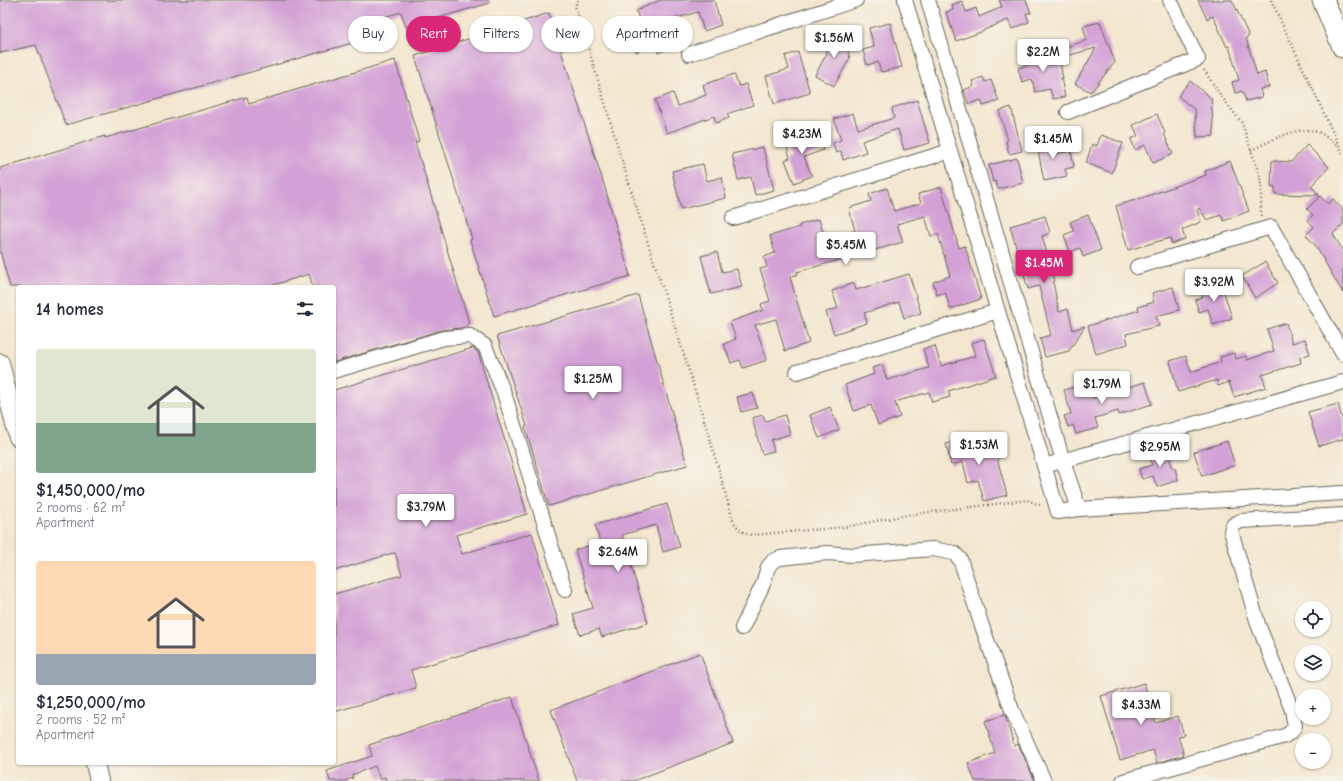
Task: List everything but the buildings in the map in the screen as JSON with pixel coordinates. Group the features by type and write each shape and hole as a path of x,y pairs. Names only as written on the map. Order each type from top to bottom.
{"highway":[{"path":"1323,0 1343,47"}],"main road":[{"path":"0,363 16,429"},
{"path":"96,765 99,781"}],"street":[{"path":"689,54 856,0"},
{"path":"906,0 1058,512 1079,509 1343,493"},
{"path":"928,0 1063,461 1079,509"},
{"path":"1068,112 1198,59 1170,0"},
{"path":"733,218 950,151"},
{"path":"972,225 992,220"},
{"path":"1137,267 1270,226 1343,354"},
{"path":"797,372 998,311"},
{"path":"336,370 444,338 470,336 485,346 504,393 565,590"},
{"path":"1044,466 1343,382"},
{"path":"1123,781 1285,736 1291,732 1295,726 1292,710 1258,624 1231,531 1233,525 1241,522 1343,515"},
{"path":"742,628 763,584 768,567 773,561 780,558 827,553 853,555 933,549 954,553 960,559 1012,710 1044,781"}],"path":[{"path":"578,0 575,6 576,12 592,59 601,94 718,465 733,521 737,527 746,534 752,535 845,527 907,515 1027,500 1058,512"},
{"path":"1271,0 1343,154"},
{"path":"1198,59 1221,96 1242,123 1261,186 1262,218 1270,226"},
{"path":"1251,150 1298,130 1307,130 1320,133 1340,147"}]}
